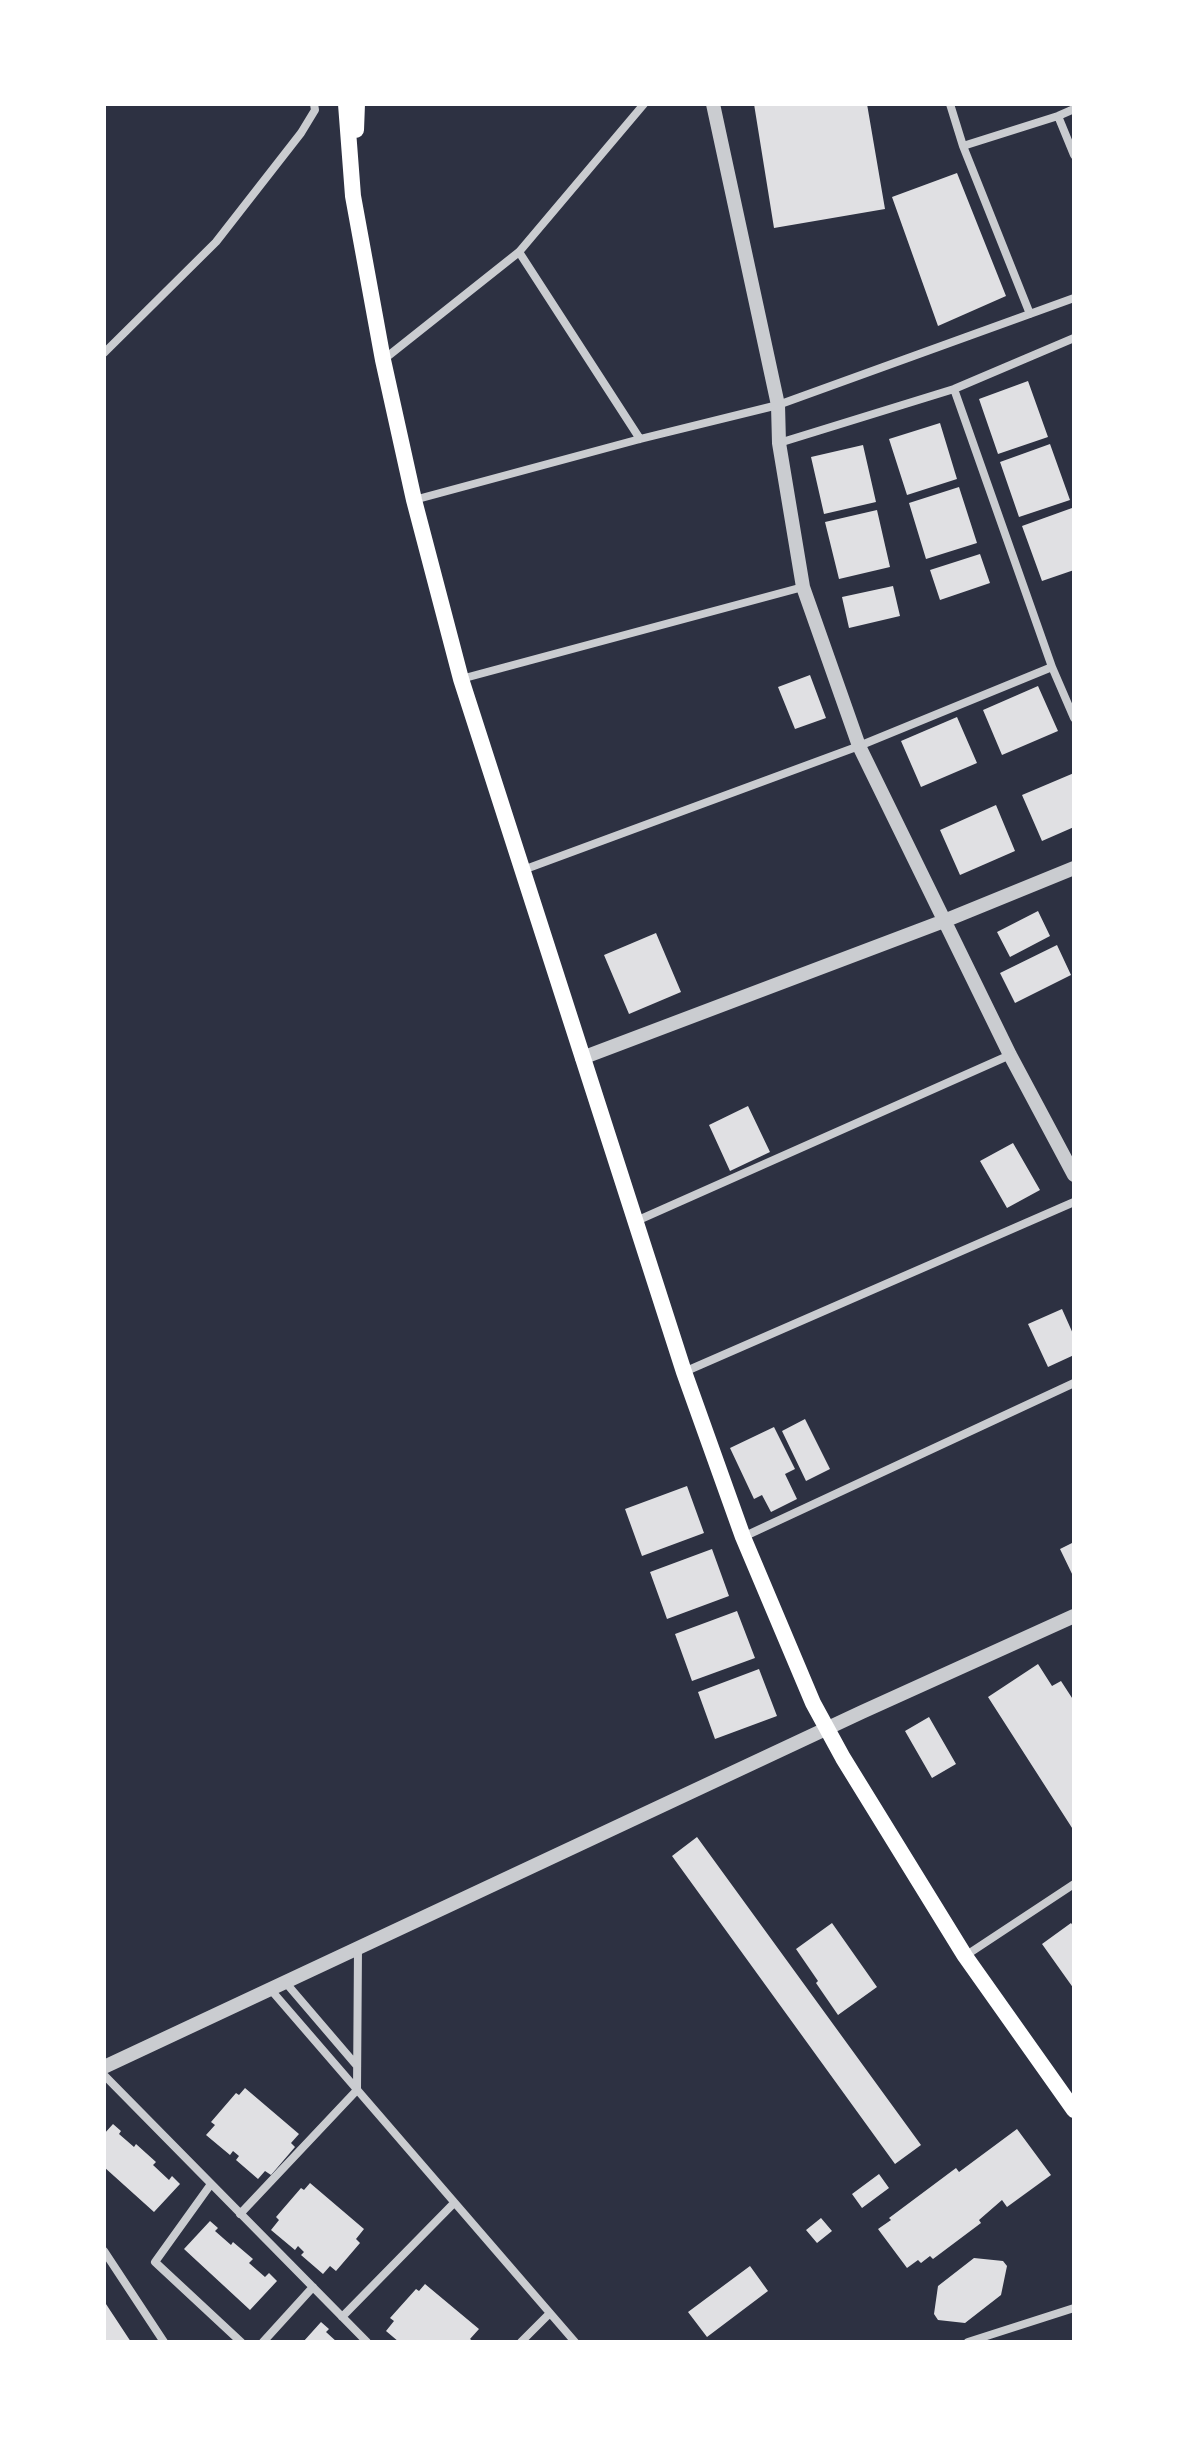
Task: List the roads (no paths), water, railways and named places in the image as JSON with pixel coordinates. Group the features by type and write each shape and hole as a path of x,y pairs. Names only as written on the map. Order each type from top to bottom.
{"main road":[{"path":"346,104 353,196 383,360 414,500 461,679 634,1222 743,1537 827,1730 965,1956 1074,2110"},
{"path":"353,196 357,104"}],"street":[{"path":"104,353 216,242 301,133 315,110 314,104"},
{"path":"383,360 519,252 644,104"},
{"path":"713,104 778,405 779,443 803,587 859,746 1010,1055 1074,1175"},
{"path":"950,104 963,146 1030,314"},
{"path":"963,146 1074,109"},
{"path":"1058,116 1074,155"},
{"path":"519,252 640,439"},
{"path":"414,500 778,405 1074,298"},
{"path":"779,443 954,389 1074,338"},
{"path":"954,389 1052,667 1074,718"},
{"path":"461,679 803,587"},
{"path":"523,870 859,746 1052,667"},
{"path":"582,1058 944,921 1074,868"},
{"path":"634,1222 1010,1055"},
{"path":"684,1372 1074,1202"},
{"path":"743,1537 1074,1383"},
{"path":"104,2067 1074,1616"},
{"path":"965,1956 1074,1884"},
{"path":"240,2214 357,2090 358,1948"},
{"path":"286,1983 357,2066"},
{"path":"271,1990 575,2342"},
{"path":"104,2075 367,2342"},
{"path":"211,2184 155,2262 241,2342"},
{"path":"342,2317 454,2203"},
{"path":"104,2251 164,2342"},
{"path":"263,2342 313,2287"},
{"path":"968,2342 1074,2308"},
{"path":"521,2342 550,2313"}]}
